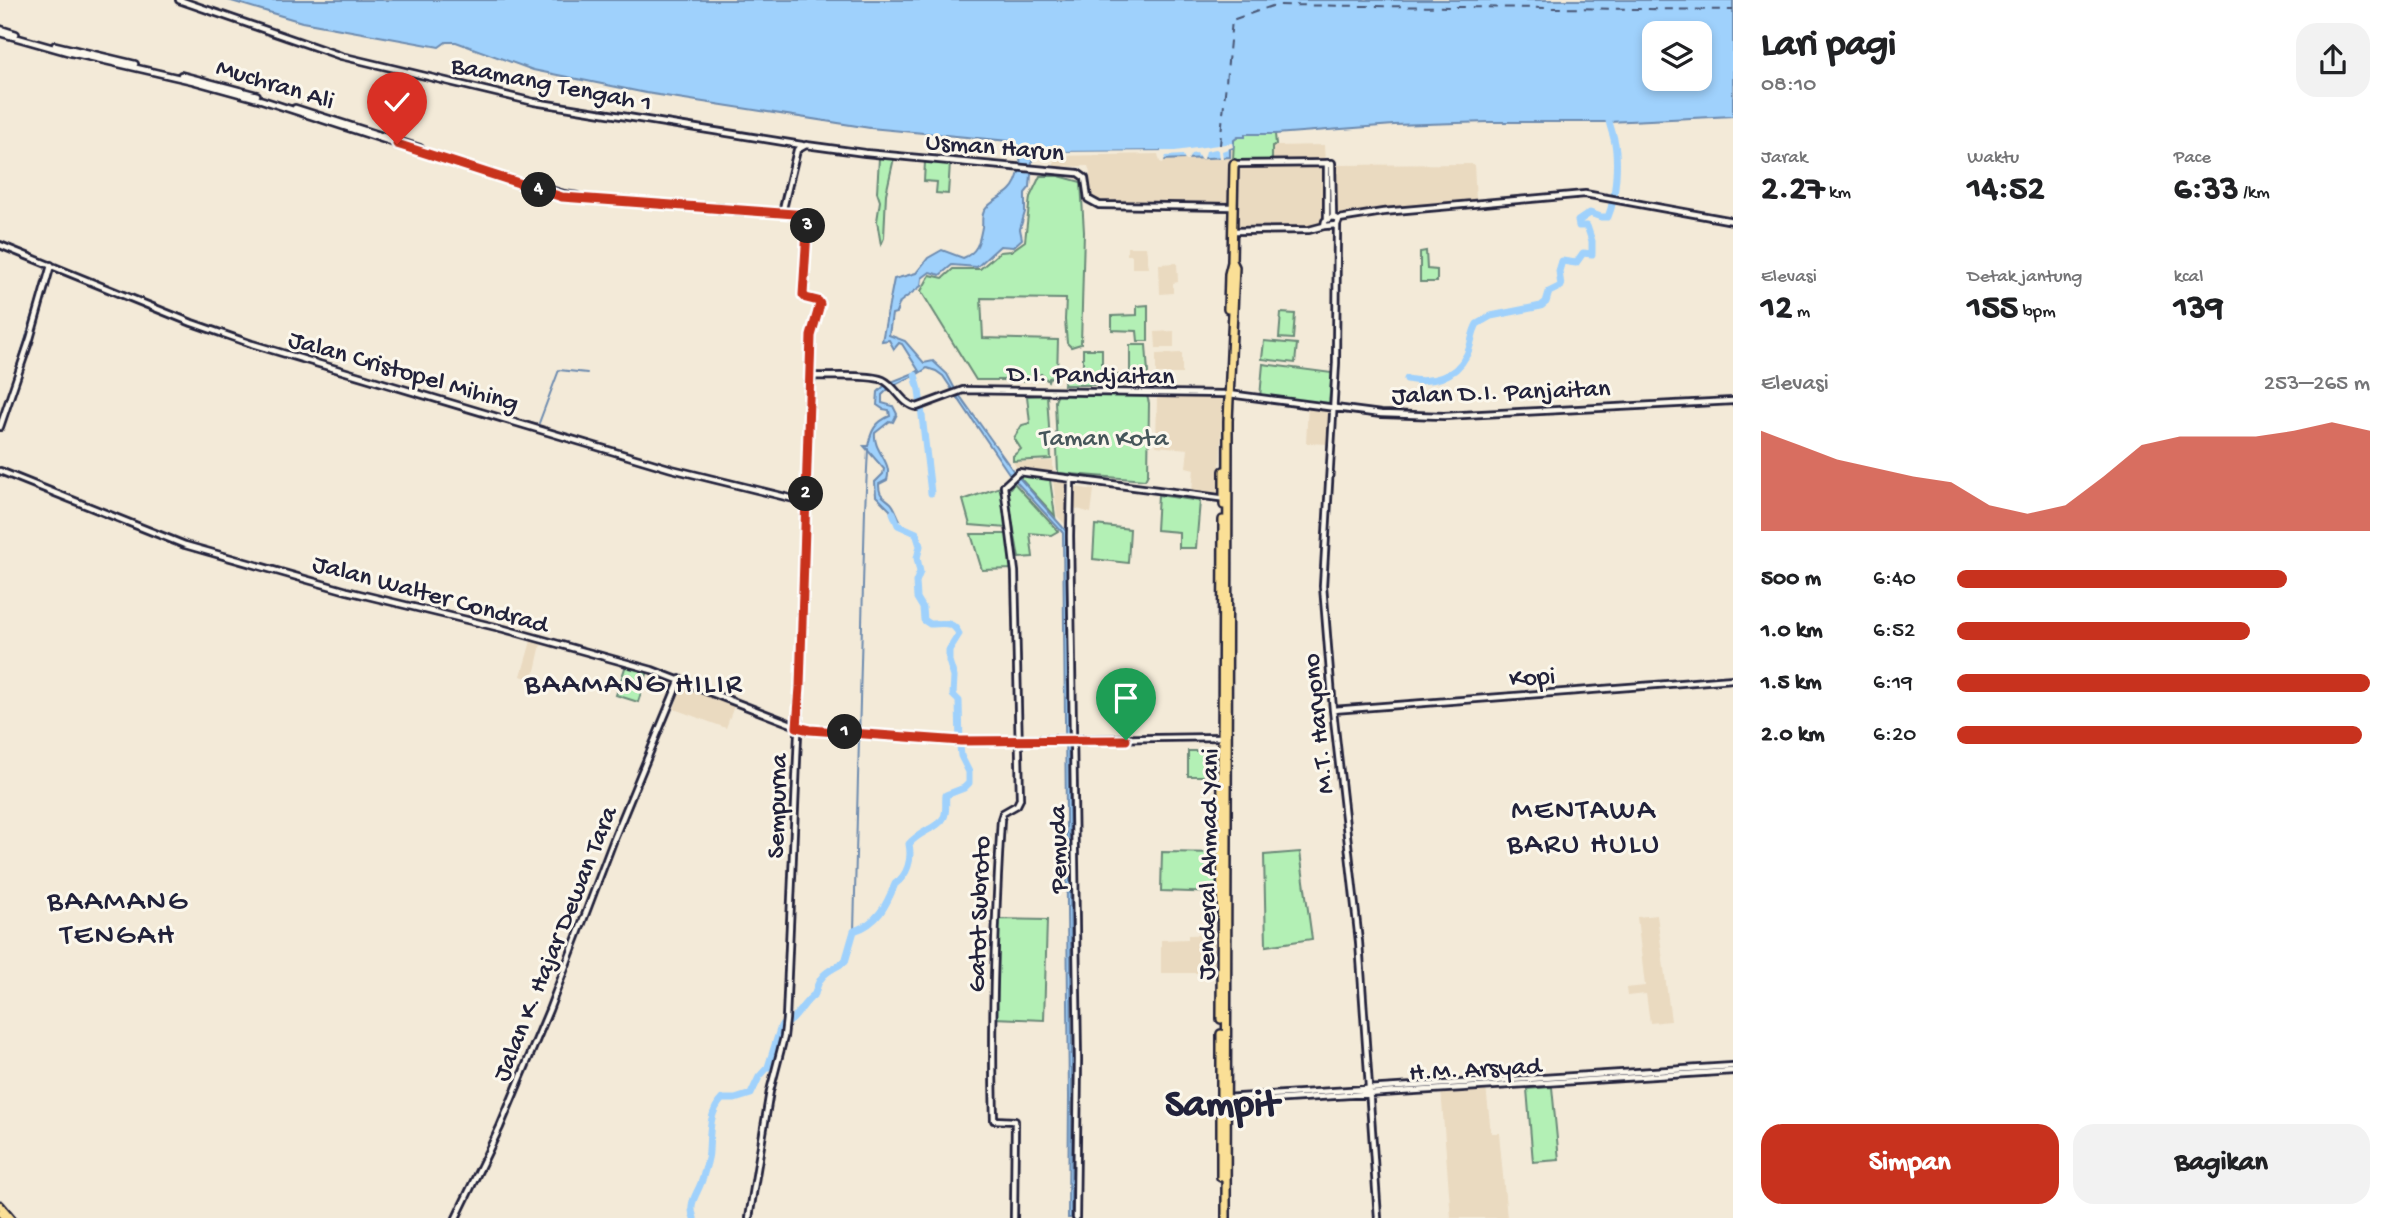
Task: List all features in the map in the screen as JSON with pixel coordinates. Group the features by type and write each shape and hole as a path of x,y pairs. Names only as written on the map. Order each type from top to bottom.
{"highway":[{"path":"1226,513 1226,394 1235,267 1234,164"},
{"path":"1226,394 1229,480 1226,498"},
{"name":"Jenderal Ahmad Yani","path":"1224,1218 1223,737 1226,513"},
{"name":"Jenderal Ahmad Yani","path":"1222,1100 1226,513"}],"main road":[{"path":"0,1205 11,1218"},
{"path":"0,1213 5,1218"}],"street":[{"name":"Baamang Tengah 1","path":"179,0 338,55 534,102 802,145"},
{"name":"Muchran Ali","path":"0,31 239,90 566,195 806,214"},
{"name":"Usman Harun","path":"802,145 1070,172 1083,175 1087,182 1088,199 1099,205 1233,207"},
{"path":"784,212 796,155 802,145"},
{"path":"1234,164 1328,164 1333,218"},
{"path":"1324,226 1333,218 1581,194 1733,220"},
{"name":"Sempurna","path":"749,1218 770,1091 786,1019 812,332 820,304 803,295 808,218 806,214"},
{"name":"M.T. Haryono","path":"1333,218 1337,225 1338,312 1323,580 1357,926 1371,1090 1378,1218"},
{"path":"1233,231 1309,230 1337,225"},
{"name":"Jalan Cristopel Mihing","path":"0,245 192,323 252,344 672,469 806,502"},
{"path":"0,427 30,339 51,265"},
{"name":"D.I. Pandjaitan","path":"810,376 881,379 894,388 909,405 919,407 958,390 1226,394"},
{"name":"Jalan D.I. Panjaitan","path":"1226,394 1381,414 1444,416 1733,401"},
{"name":"Jalan Walter Condrad","path":"0,471 208,552 347,591 504,629 680,679 810,730 954,741 1223,737"},
{"name":"Gatot Subroto","path":"1014,1218 1015,1121 995,1120 993,960 1000,819 1003,813 1019,802 1015,572 1003,492 1005,484 1019,472 1071,480"},
{"path":"1071,480 1226,498"},
{"name":"Pemuda","path":"1071,480 1078,1060 1076,1218"},
{"name":"Jalan K. Hajar Dewan Tara","path":"456,1218 500,1127 549,1010 614,839 680,679"},
{"name":"Kopi","path":"1334,710 1733,679"},
{"name":"H.M. Arsyad","path":"1222,1100 1733,1069"}],"shaded area":[{"path":"1232,143 1230,201 1226,203 1097,202 1091,197 1088,166 1054,167 1054,152 1175,151"},
{"path":"1324,145 1325,162 1273,162 1273,146"},
{"path":"1474,164 1476,200 1335,216 1334,165"},
{"path":"1325,165 1326,218 1322,224 1312,227 1237,229 1238,166"},
{"path":"1127,247 1146,247 1149,268 1132,268 1132,255 1127,255"},
{"path":"1177,263 1178,282 1173,283 1173,293 1160,294 1159,264"},
{"path":"1174,331 1174,348 1156,348 1155,332"},
{"path":"1182,353 1182,374 1156,374 1156,354"},
{"path":"1157,395 1223,398 1219,493 1192,491 1194,469 1186,467 1188,449 1156,446"},
{"path":"1308,405 1332,410 1329,444 1306,443"},
{"path":"1053,461 1053,474 1018,470 1013,462"},
{"path":"1053,480 1068,483 1068,527 1057,516"},
{"path":"1075,487 1094,490 1091,513 1074,508"},
{"path":"531,641 541,644 533,680 521,676"},
{"path":"683,683 734,706 726,728 674,709"},
{"path":"1657,915 1671,1021 1650,1023 1646,994 1627,996 1626,988 1645,986 1637,917"},
{"path":"1220,934 1219,973 1161,973 1161,940 1188,939 1188,935"},
{"path":"1486,1087 1491,1133 1499,1133 1507,1218 1451,1218 1441,1089"}],"green space":[{"path":"1245,134 1275,134 1276,145 1272,146 1272,161 1233,160 1234,140 1244,137"},
{"path":"879,158 894,158 886,194 884,238 881,245 877,221 880,201 877,192"},
{"path":"925,162 950,163 948,194 936,193 937,182 924,181"},
{"path":"1040,176 1059,176 1081,182 1084,232 1081,344 1071,347 1067,343 1066,299 981,298 983,338 1058,340 1057,375 1048,381 1041,374 1023,381 1019,377 976,380 921,291 930,275 943,278 953,269 980,269 1000,252 1011,251 1025,241 1030,197"},
{"path":"1426,251 1427,269 1437,270 1437,282 1420,282 1420,252"},
{"path":"1148,305 1148,341 1138,341 1137,331 1112,330 1112,316 1137,315 1137,306"},
{"path":"1281,313 1295,314 1293,339 1279,338"},
{"path":"1264,341 1297,344 1295,363 1262,359"},
{"path":"1130,345 1146,345 1148,373 1134,385 1064,385 1065,371 1083,370 1083,349 1102,349 1102,376 1130,375"},
{"path":"1263,364 1332,373 1329,403 1260,397"},
{"name":"Taman Kota","path":"1058,394 1147,396 1148,474 1145,480 1058,473 1055,401"},
{"path":"1047,395 1051,459 1013,461 1013,456 1021,449 1014,438 1022,425 1030,423 1027,396"},
{"path":"1019,477 1050,480 1055,516"},
{"path":"1014,483 1058,531 1051,535 1030,533 1033,557 1019,558 1007,492"},
{"path":"1000,487 1007,528 970,525 963,500"},
{"path":"1158,495 1200,501 1196,548 1179,548 1179,532 1156,530"},
{"path":"1095,525 1130,529 1128,563 1093,559"},
{"path":"971,534 1008,534 1013,569 982,570"},
{"path":"626,665 648,671 638,702 616,695"},
{"path":"1188,751 1210,751 1210,776 1188,776"},
{"path":"1162,852 1221,853 1220,893 1161,891"},
{"path":"1300,852 1312,939 1266,946 1264,855"},
{"path":"996,919 1047,920 1044,1020 993,1018"},
{"path":"1552,1087 1559,1160 1533,1162 1527,1089"}],"water":[{"path":"228,0 1733,0 1733,116 1608,122 1394,125 1245,134 1245,137 1234,140 1230,157 1163,160 1160,151 1054,152 1033,149 1030,187 1025,193 1025,212 1020,229 1022,239 1013,247 1000,246 977,267 952,265 940,275 930,272 922,278 921,286 900,302 896,313 892,314 889,335 905,341 924,363 933,361 947,374 1014,472 1066,531 1072,1059 1071,1218 1068,1218 1063,533 1010,475 943,376 936,371 927,368 882,395 882,403 893,406 897,414 893,422 890,421 875,433 875,440 888,473 887,480 879,484 879,488 900,520 895,521 890,510 876,496 875,482 884,469 864,446 868,446 877,424 890,416 889,410 877,405 878,392 886,384 919,371 902,344 899,343 894,349 889,340 882,341 894,279 916,273 928,258 942,250 963,258 975,250 984,211 1010,190 1016,181 1020,164 1019,147 1009,141 870,128 646,93 533,70 456,42 446,42 439,47 302,22"}],"pier":[{"path":"1232,143 1233,147 1222,151 1223,158 1220,159 1216,149 1206,151 1204,159 1200,159 1197,153 1191,154 1188,160 1185,160 1183,155 1166,156 1163,163 1160,162 1158,154 1054,156 1054,152 1175,151"}],"waterway":[{"path":"1407,379 1433,380 1455,370 1466,356 1477,324 1491,316 1541,306 1546,302 1549,292 1561,286 1559,271 1562,261 1576,263 1583,253 1592,254 1592,241 1587,226 1579,226 1578,221 1590,213 1608,217 1611,209 1616,157 1608,112"},
{"path":"4,409 48,266"},
{"path":"539,423 559,370 587,373"},
{"path":"915,375 931,493"},
{"path":"854,931 868,449"},
{"path":"694,1218 693,1202 708,1161 711,1123 718,1104 722,1099 735,1099 751,1094 759,1077 768,1067 781,1026 791,1020 815,994 825,974 845,962 854,931 880,913 895,884 906,871 910,855 909,844 941,821 945,812 946,795 964,788 969,783 969,772 961,756 959,701 953,695 954,677 949,661 949,650 959,634 951,625 930,624 924,620 923,608 917,598 916,582 920,572 917,558 920,546 916,533 898,525 893,513"}],"ferry route":[{"path":"1220,145 1232,20 1275,5 1733,10"}],"district":[{"name":"BAAMANG HILIR","path":"634,682"},
{"name":"MENTAWA BARU HULU","path":"1584,825"},
{"name":"BAAMANG TENGAH","path":"118,916"},
{"name":"Sampit","path":"1222,1100"}],"route":[{"path":"397,144 556,196 808,215 803,295 820,304 811,336 797,727 961,741 1126,740"}]}
